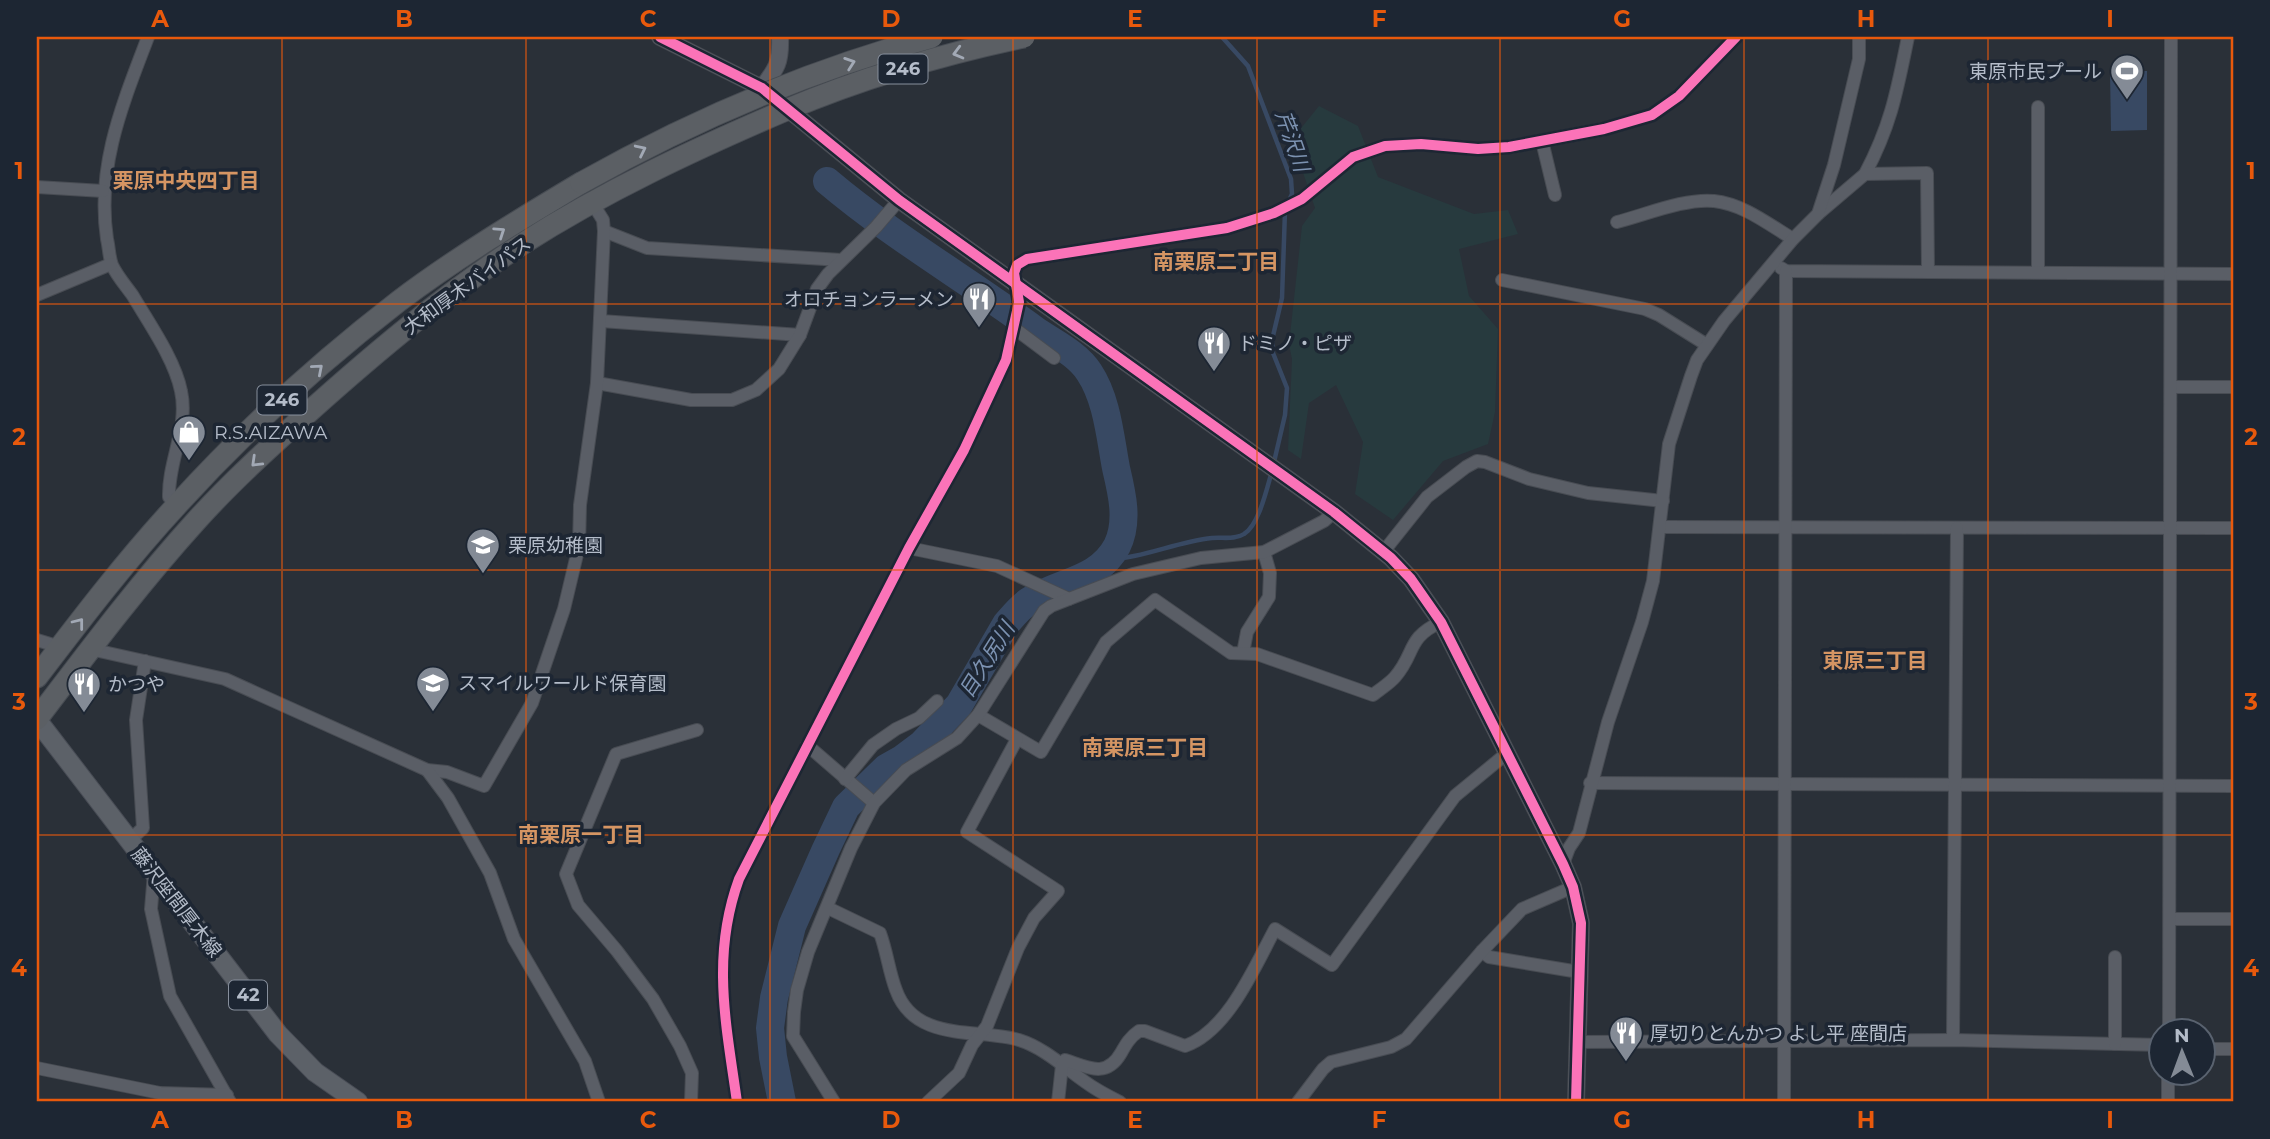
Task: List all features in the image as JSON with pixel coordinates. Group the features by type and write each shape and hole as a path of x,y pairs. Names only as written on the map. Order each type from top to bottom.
{"highway":[{"name":"大和厚木バイパス","path":"37,677 107,586 177,505 271,410 400,301 514,223 633,154 695,124 783,87 932,37"},
{"name":"大和厚木バイパス","path":"37,720 125,605 196,521 279,439 356,369 462,285 524,243 597,201 674,160 809,100 930,60 1024,37"}],"main road":[{"name":"藤沢座間厚木線","path":"37,720 278,1034 315,1072 358,1102"}],"street":[{"path":"148,37 125,97 109,155 103,191 105,226 111,264 145,316 176,373 182,393 183,417 169,485 169,497 177,505"},
{"path":"762,88 778,67 780,37"},
{"path":"737,1102 722,975 722,954 729,907 739,879 909,548 964,450 1006,360 1019,302 1014,273 1017,265 1027,259 1227,228 1302,199 1353,158 1385,146 1420,144 1478,149 1509,147 1604,130 1653,115 1679,96 1737,37"},
{"path":"1818,214 1835,165 1858,58 1858,37"},
{"path":"1563,863 1579,833 1590,783 1653,581 1667,457 1675,424 1697,360 1724,321 1793,239 1864,174 1882,142 1895,106 1908,37"},
{"path":"2169,1016 2171,37"},
{"path":"666,38 762,88 895,205 1016,284 1334,512 1384,551 1411,579 1441,622 1573,887 1581,923 1576,1102"},
{"path":"2038,107 2038,272"},
{"path":"1542,141 1555,195"},
{"path":"1864,174 1927,173 1928,272"},
{"path":"37,187 103,191"},
{"path":"90,649 225,679 427,770 447,772 484,786 532,703 564,609 579,546 580,505 597,383 601,321 604,232 597,201"},
{"path":"1617,222 1692,202 1713,201 1753,214 1793,239"},
{"path":"597,383 691,400 732,400 757,390 779,369 800,335 817,289 841,260 895,205"},
{"path":"604,232 647,248 841,260"},
{"path":"1772,263 1786,271 2233,274"},
{"path":"37,295 111,264"},
{"path":"1784,1102 1786,271"},
{"path":"1503,280 1645,309 1707,345"},
{"path":"601,321 800,335"},
{"path":"1014,326 1054,358"},
{"path":"2172,387 2233,387"},
{"path":"1384,551 1427,497 1477,461 1530,479 1588,493 1663,501"},
{"path":"834,1102 793,1036 794,1012 802,970 872,802 906,770 957,738 978,715 1044,611 1065,597 1133,574 1201,558 1264,552 1324,521 1334,512"},
{"path":"1660,527 2233,528"},
{"path":"1953,1040 1957,528"},
{"path":"909,548 982,562 1065,597"},
{"path":"1243,653 1247,632 1269,597 1270,573 1264,552"},
{"path":"978,715 1041,752 1106,642 1154,600 1231,653 1258,653 1373,695 1395,677 1424,630 1441,622"},
{"path":"37,640 60,647"},
{"path":"129,841 143,828 136,720 145,661"},
{"path":"846,779 873,745 896,729 919,718 937,701"},
{"path":"691,1102 692,1073 680,1046 653,999 578,905 566,874 616,754 696,730"},
{"path":"928,1102 959,1073 972,1045 987,1026 1018,948 1034,918 1058,891 967,832 1017,739"},
{"path":"807,745 872,802"},
{"path":"1058,1102 1062,1065 1065,1060 1094,1070 1110,1067 1128,1040 1139,1031 1177,1045 1194,1043 1225,1015 1275,929 1332,965 1455,796 1506,754"},
{"path":"427,770 449,798 490,873 514,939 585,1061 598,1102"},
{"path":"1590,783 2233,786"},
{"path":"154,873 151,909 170,996 229,1099"},
{"path":"1298,1102 1331,1062 1406,1040 1482,951 1522,909 1573,887"},
{"path":"828,908 880,933 896,992 909,1010 932,1026 980,1036 1018,1040 1045,1053 1096,1089 1120,1102"},
{"path":"2170,919 2233,919"},
{"path":"1482,951 1489,957 1579,972"},
{"path":"2115,957 2115,1044"},
{"path":"1577,1042 1953,1040 2148,1045"},
{"path":"37,1068 160,1093 229,1099"}],"green space":[{"path":"1319,106 1358,126 1378,177 1474,214 1508,210 1518,234 1459,249 1469,296 1498,329 1495,412 1488,444 1443,461 1393,520 1355,494 1363,442 1336,385 1309,403 1301,459 1288,450 1292,359 1289,344 1302,226 1315,208 1296,152 1298,132"}],"water":[{"path":"2110,71 2147,71 2147,130 2111,131"}],"waterway":[{"name":"芹沢川","path":"1222,37 1248,66 1291,179 1292,194 1288,203"},
{"name":"目久尻川","path":"782,1102 770,1028 774,998 792,926 846,807 886,768 922,744 959,705 1006,624 1020,609 1040,594 1088,574 1109,558 1121,537 1124,517 1104,406 1084,365 1064,348 877,220 827,181"},
{"name":"芹沢川","path":"1274,462 1285,415 1287,388 1273,353 1272,340 1282,298 1285,211"},
{"name":"芹沢川","path":"1106,560 1199,540 1233,538 1244,534 1258,515 1272,471"}],"cycle path":[{"path":"660,37 762,88 899,200 1334,512 1391,558 1411,579 1441,622 1573,887 1581,923 1576,1102"},
{"path":"737,1102 725,1017 723,963 730,907 739,879 909,548 964,450 1006,360 1019,302 1014,273 1017,265 1027,259 1227,228 1274,213 1302,199 1353,157 1385,146 1421,144 1478,149 1509,147 1604,129 1652,115 1679,96 1736,37"}],"place":[{"name":"東原市民プール","path":"2127,101"},
{"name":"オロチョンラーメン","path":"979,329"},
{"name":"ドミノ・ピザ","path":"1214,373"},
{"name":"R.S.AIZAWA","path":"189,462"},
{"name":"栗原幼稚園","path":"483,575"},
{"name":"スマイルワールド保育園","path":"433,713"},
{"name":"かつや","path":"84,714"},
{"name":"厚切りとんかつ よし平 座間店","path":"1626,1063"}],"district":[{"name":"栗原中央四丁目","path":"186,181"},
{"name":"南栗原二丁目","path":"1216,262"},
{"name":"東原三丁目","path":"1875,661"},
{"name":"南栗原三丁目","path":"1145,748"},
{"name":"南栗原一丁目","path":"581,835"}]}
